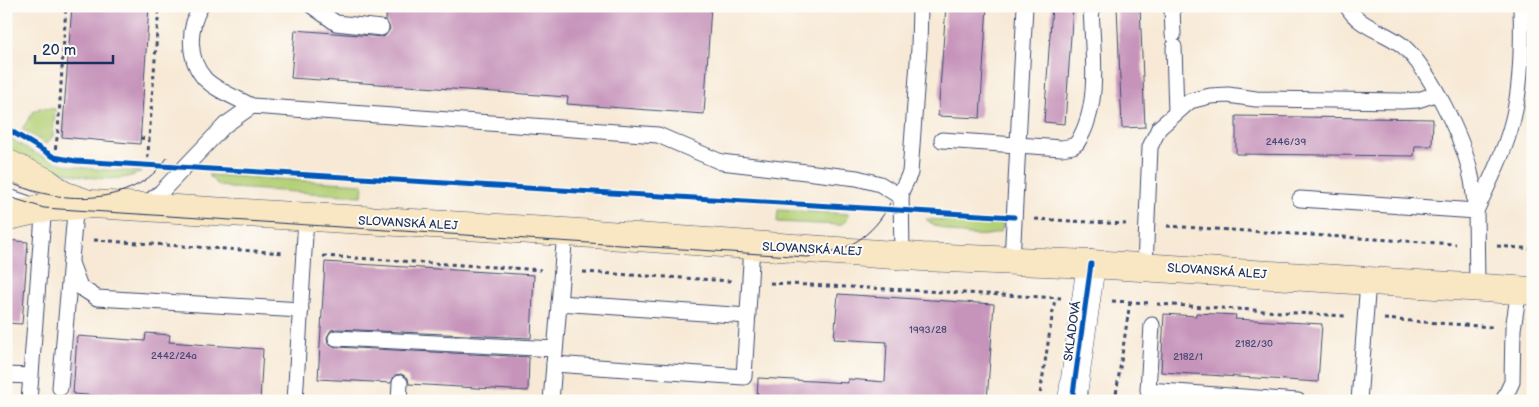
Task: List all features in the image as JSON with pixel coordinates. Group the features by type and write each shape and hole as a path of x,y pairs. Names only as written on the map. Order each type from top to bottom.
{"main road":[{"name":"SLOVANSKÁ ALEJ","path":"6,163 45,195 63,195 82,203 306,218 565,232 752,246 1526,290"},
{"path":"6,212 13,215 45,195"}],"street":[{"name":"SKLADOVÁ","path":"1072,401 1091,264"}],"lane":[{"path":"201,6 196,14 192,30 191,48 195,63 204,78 214,86 252,106 658,135 721,162 856,178 880,184 901,197"},
{"path":"312,6 336,23 381,28"},
{"path":"902,255 901,197 910,173 919,48 920,6"},
{"path":"1012,261 1025,6"},
{"path":"942,140 1068,148 1073,146 1081,137 1090,112 1093,83 1091,6"},
{"path":"1172,6 1176,113"},
{"path":"1347,6 1363,23 1393,38 1403,46 1426,74 1466,158 1472,177 1476,211 1477,287"},
{"path":"1476,211 1497,165 1515,109 1521,52 1521,6"},
{"path":"1144,267 1150,147 1159,128 1190,102 1210,96 1228,95 1256,99 1402,101 1418,100 1436,94"},
{"path":"127,206 151,200 225,125 252,106"},
{"path":"6,196 45,195 29,401"},
{"path":"1300,199 1476,211"},
{"path":"60,388 71,263 82,203"},
{"path":"295,401 306,218"},
{"path":"551,401 565,232"},
{"path":"336,338 554,357 744,377 752,246"},
{"path":"71,263 80,287 96,298 301,310"},
{"path":"1359,401 1368,281"},
{"path":"1503,401 1512,382 1514,329 1526,290"},
{"path":"558,304 748,316"},
{"path":"1152,325 1148,390 1298,401"},
{"path":"6,374 31,376"},
{"path":"399,401 400,383"}],"path":[{"path":"54,157 58,132 66,6"},
{"path":"147,166 159,6"},
{"path":"58,132 63,132"},
{"path":"140,138 150,139"},
{"path":"46,153 61,158"},
{"path":"138,165 183,168"},
{"path":"1014,217 1533,248"},
{"path":"1039,401 1055,297"},
{"path":"1115,401 1130,302"}],"green space":[{"path":"40,108 55,109 53,136 46,144 22,129 34,111"},
{"path":"6,135 40,155 70,166 141,172 127,177 110,179 92,178 54,169 6,151"},
{"path":"208,175 363,184 362,196 231,188 218,185"},
{"path":"778,210 849,214 847,220 840,225 777,222"},
{"path":"926,219 1004,224 1001,231 993,234 973,235 952,232"}],"building":[{"path":"72,6 149,6 140,144 62,137"},
{"path":"387,6 711,6 704,114 567,104 568,97 291,78 295,30 384,37 390,29 386,20"},
{"path":"946,6 987,6 980,118 938,116"},
{"path":"1052,6 1073,6 1065,124 1044,122"},
{"path":"1117,6 1140,6 1145,127 1122,128"},
{"path":"1236,116 1433,119 1432,146 1415,146 1414,156 1236,154"},
{"path":"6,240 28,242 22,324 6,323"},
{"path":"325,262 534,275 531,338 336,329 331,330 327,337 328,343 336,347 529,357 528,391 409,384 408,378 401,374 395,375 391,383 318,379"},
{"path":"838,294 994,304 987,401 757,401 758,378 848,383 848,379 885,382 887,342 834,339"},
{"path":"1196,313 1236,315 1235,319 1322,324 1318,382 1161,372 1164,314 1196,316"},
{"path":"146,333 170,335 169,342 263,349 260,401 167,401 73,394 77,336 145,341"}],"tram line":[{"path":"6,181 26,189 70,197 114,194 135,186 152,175 167,158"},
{"path":"6,196 44,208 807,257 833,252 856,242 875,225 890,203"}],"cycle path":[{"path":"6,128 54,157 76,161 1014,217"},
{"path":"1072,401 1091,264"}]}
